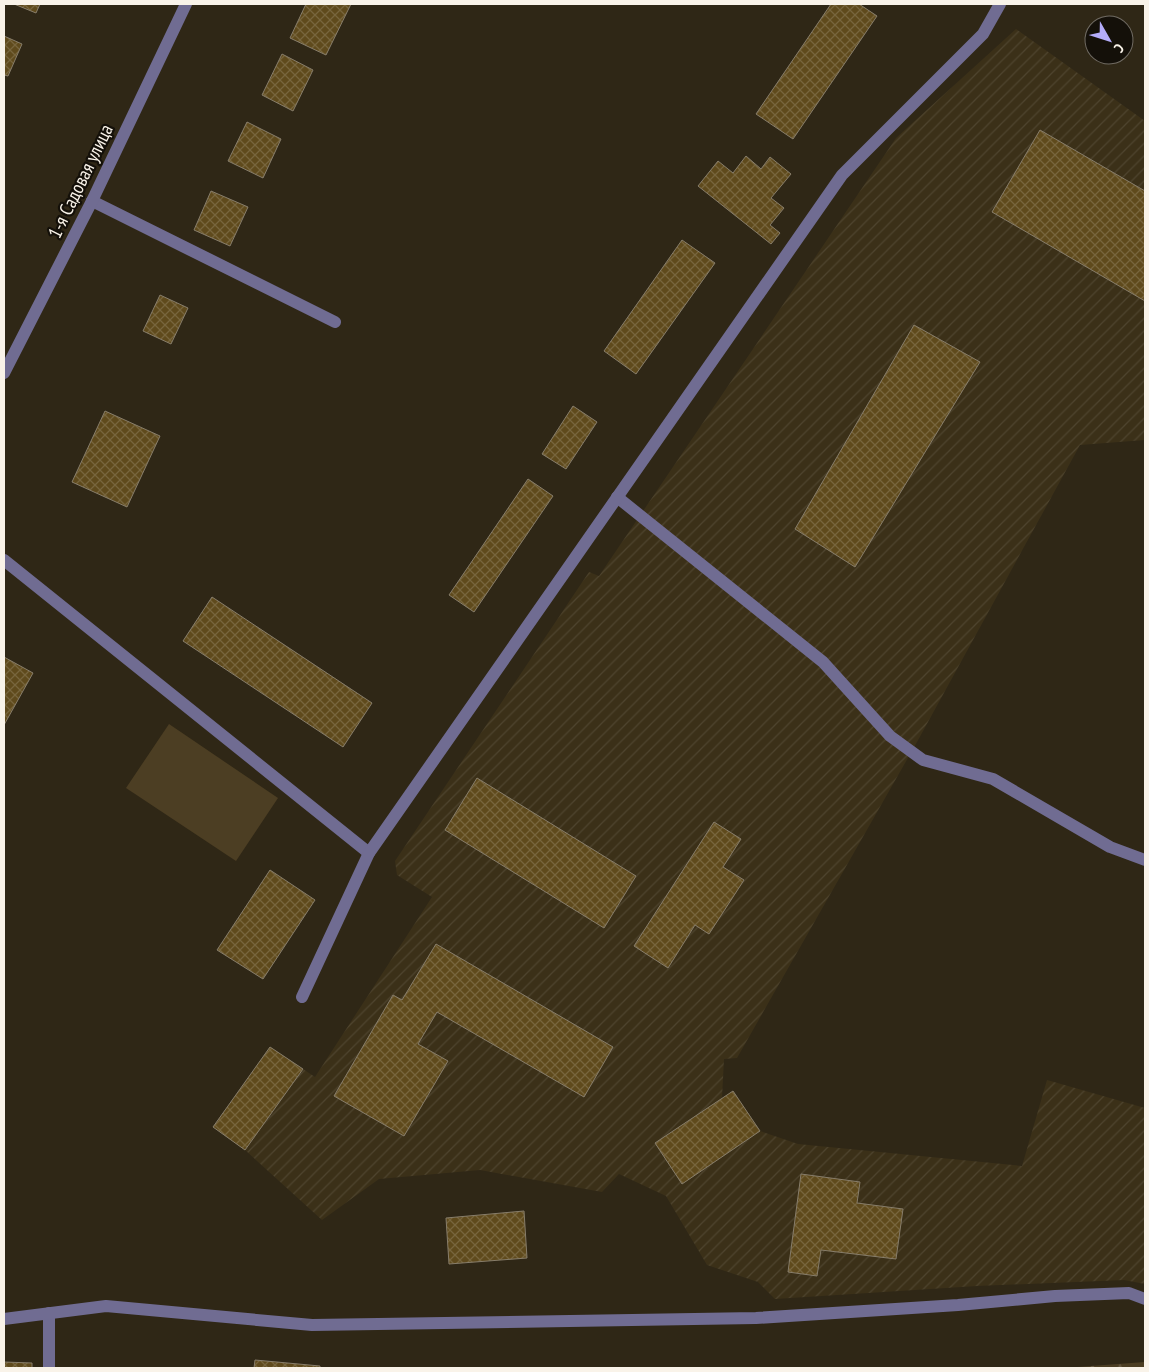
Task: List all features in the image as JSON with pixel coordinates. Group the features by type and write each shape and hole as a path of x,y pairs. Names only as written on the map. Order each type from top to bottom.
{"street":[{"name":"1-я Садовая улица","path":"4,373 92,201 186,4"},
{"path":"302,997 369,853 842,175 983,34 1000,4"},
{"path":"92,201 335,322"},
{"path":"617,497 823,662 890,736 923,760 993,779 1110,847 1145,860"},
{"path":"4,560 369,853"},
{"path":"4,1319 106,1306 312,1325 756,1318 958,1305 1055,1296 1129,1293 1145,1299"},
{"path":"49,1313 49,1368"}],"shaded area":[{"path":"1016,29 1145,121 1145,440 1080,445 917,742 737,1058 724,1059 722,1098 733,1091 760,1131 798,1144 1022,1166 1047,1080 1145,1108 1145,1284 1124,1280 977,1286 775,1299 758,1282 707,1265 666,1196 619,1174 602,1192 480,1170 379,1179 322,1220 245,1150 213,1127 270,1047 315,1077 432,897 397,875 395,861 589,572 599,576 896,138"}],"green space":[{"path":"169,724 278,798 236,861 126,788"},
{"path":"1145,1362 1145,1368 1064,1368"}],"building":[{"path":"14,4 40,4 36,13"},
{"path":"306,4 351,4 326,55 290,38"},
{"path":"831,4 859,4 877,16 793,139 756,114"},
{"path":"4,36 22,44 8,76 4,75"},
{"path":"282,54 313,70 293,111 262,95"},
{"path":"247,122 281,139 263,178 228,161"},
{"path":"1040,130 1145,191 1145,301 992,212"},
{"path":"746,156 761,169 770,157 791,174 771,198 784,208 770,225 780,233 771,244 698,186 718,161 733,173"},
{"path":"211,191 248,207 230,246 194,230"},
{"path":"682,240 715,263 636,374 604,351"},
{"path":"160,295 188,308 171,344 143,331"},
{"path":"914,325 980,362 855,567 795,529"},
{"path":"573,406 597,422 566,469 542,454"},
{"path":"105,411 160,436 127,507 72,482"},
{"path":"528,479 553,496 474,612 449,595"},
{"path":"212,597 372,703 343,747 183,641"},
{"path":"4,657 33,673 4,725"},
{"path":"477,778 636,876 604,928 445,830"},
{"path":"714,822 741,839 723,867 744,880 709,934 695,925 668,968 634,946"},
{"path":"270,870 315,900 263,979 217,950"},
{"path":"436,944 613,1047 584,1097 437,1012 418,1044 448,1061 404,1136 334,1096 393,995 402,1000"},
{"path":"270,1047 303,1069 245,1150 213,1127"},
{"path":"733,1091 760,1131 682,1184 655,1143"},
{"path":"801,1174 860,1182 857,1203 903,1209 896,1259 821,1250 817,1276 788,1272"},
{"path":"524,1211 527,1258 449,1264 446,1218"},
{"path":"255,1360 320,1366 320,1368 254,1368"},
{"path":"4,1362 32,1363 32,1368 4,1368"}]}
